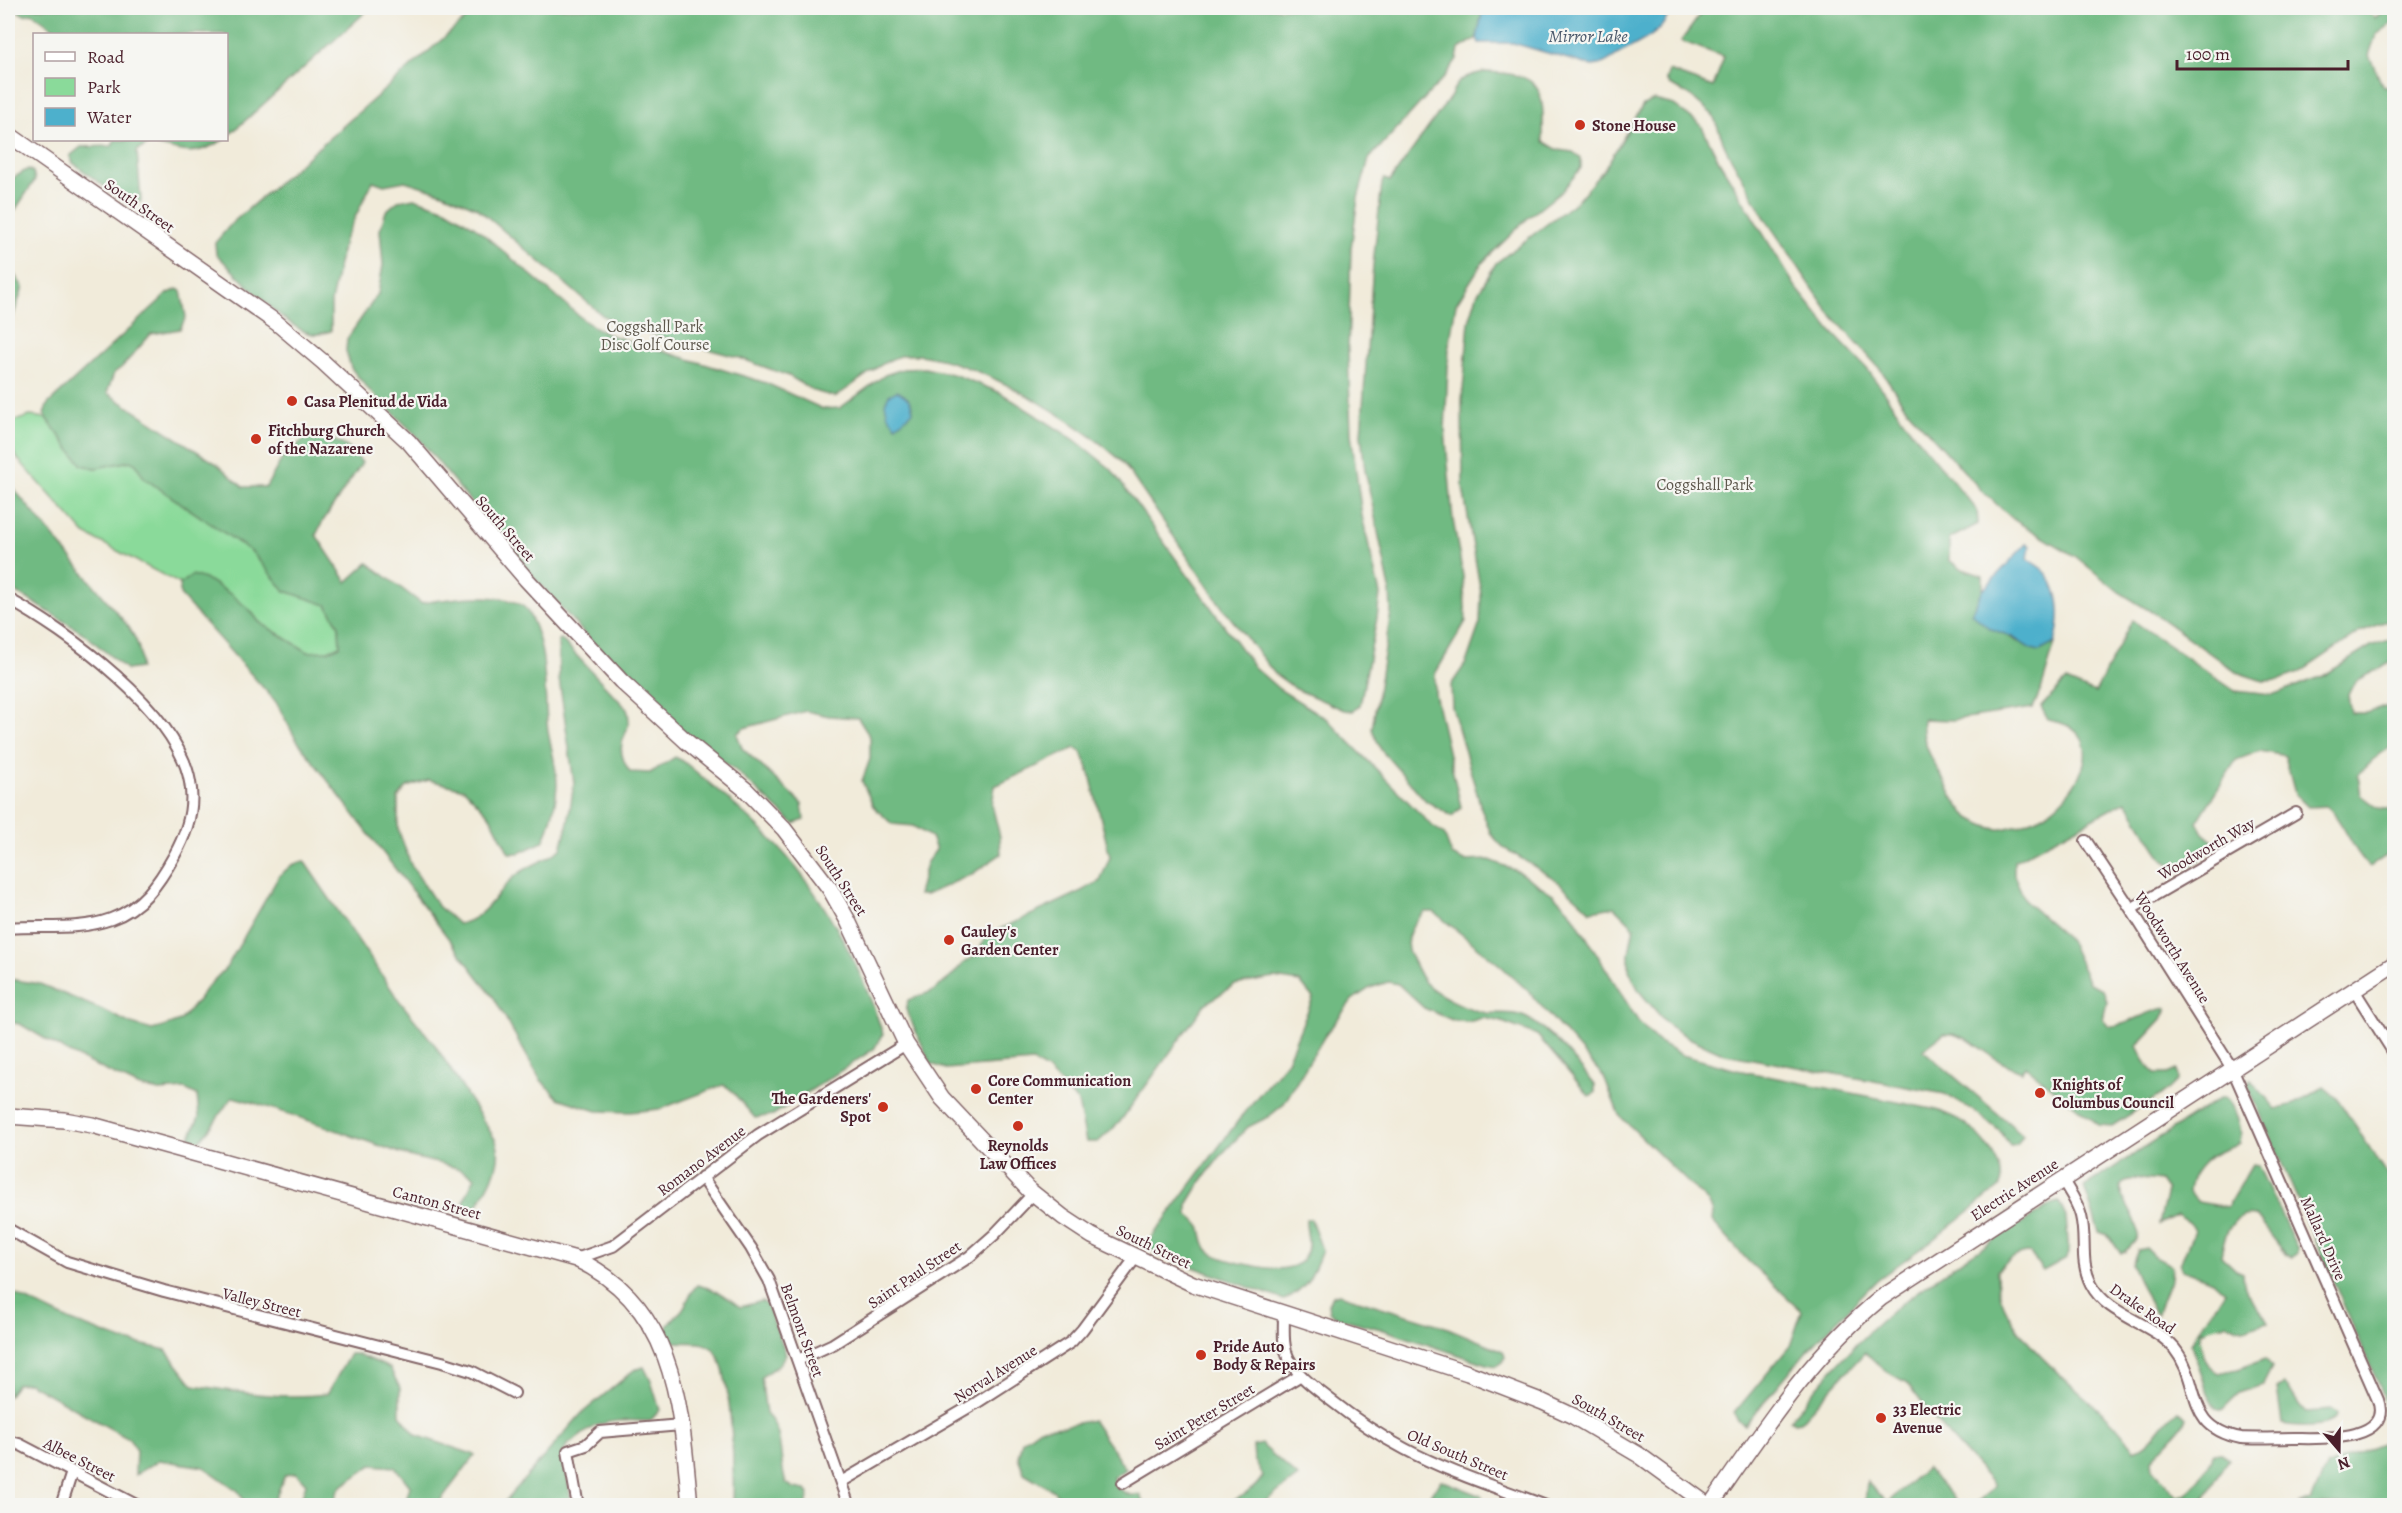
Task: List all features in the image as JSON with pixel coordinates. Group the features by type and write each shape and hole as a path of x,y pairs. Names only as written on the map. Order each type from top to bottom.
{"main road":[{"name":"South Street","path":"8,134 277,323 410,442 526,579 614,674 686,741 746,790 784,829 830,889 848,921 906,1044 942,1098 993,1155 1033,1194 1092,1236 1193,1284 1468,1373 1543,1402 1573,1416 1639,1455 1709,1506"},
{"name":"Electric Avenue","path":"1709,1506 1806,1373 1856,1319 1890,1292 2394,964"},
{"name":"Canton Street","path":"8,1116 64,1120 92,1125 576,1259 598,1269 621,1286 648,1321 666,1354 676,1390 690,1506"}],"street":[{"path":"8,599 53,627 97,660 143,703 181,753 189,774 192,801 187,828 171,861 151,892 131,909 109,920 87,926 8,928"},
{"name":"Woodworth Way","path":"2131,909 2296,813"},
{"name":"Woodworth Avenue","path":"2086,841 2233,1070"},
{"path":"2354,990 2394,1053"},
{"name":"Romano Avenue","path":"576,1259 613,1246 766,1130 906,1044"},
{"name":"Mallard Drive","path":"2233,1070 2378,1400 2381,1412 2378,1418"},
{"name":"Belmont Street","path":"702,1177 751,1248 769,1280 849,1506"},
{"name":"Drake Road","path":"2062,1179 2080,1214 2083,1265 2094,1289 2103,1299 2174,1348 2187,1372 2199,1413 2209,1424 2228,1435 2241,1438 2332,1438 2365,1430 2373,1426 2378,1418"},
{"name":"Saint Paul Street","path":"798,1360 833,1344 969,1257 994,1235 1033,1194"},
{"name":"Valley Street","path":"8,1229 67,1262 212,1305 442,1362 471,1371 514,1393"},
{"name":"Norval Avenue","path":"841,1482 976,1403 1071,1342 1137,1257"},
{"name":"Old South Street","path":"1284,1314 1284,1342 1288,1357 1300,1375 1342,1409 1405,1449 1448,1469 1546,1506"},
{"name":"Saint Peter Street","path":"1123,1483 1300,1375"},
{"path":"578,1506 568,1451 586,1445 600,1432 681,1425"},
{"name":"Albee Street","path":"8,1441 19,1444 138,1506"},
{"path":"61,1506 72,1472"}],"green space":[{"path":"13,8 370,8 228,136 228,33 61,33 32,13 24,15"},
{"name":"Coggshall Park Disc Golf Course","path":"478,8 1483,8 1477,38 1459,49 1457,59 1446,75 1369,159 1358,198 1351,248 1348,352 1351,434 1362,516 1380,594 1360,705 1353,711 1344,710 1296,689 1275,674 1222,607 1124,464 1106,448 1081,429 1022,393 958,364 929,357 905,355 879,366 835,397 814,391 789,376 737,357 622,326 602,315 477,208 443,193 405,181 384,185 373,181 344,240 331,302 331,331 313,334 290,323 276,312 216,254 215,243 232,223"},
{"path":"1705,8 2364,8 2375,18 2387,8 2394,8 2394,22 2376,35 2369,55 2383,87 2394,87 2394,618 2360,632 2299,673 2279,680 2263,681 2236,672 2155,614 2119,592 2075,556 2014,520 1981,490 1906,408 1881,370 1828,311 1765,218 1726,149 1713,115 1688,94 1669,85 1666,79 1669,71 1713,87 1724,57 1681,41"},
{"path":"1484,72 1504,73 1529,80 1536,87 1540,96 1543,141 1558,150 1573,152 1581,158 1581,168 1562,191 1528,218 1482,263 1456,304 1449,346 1445,430 1453,520 1463,576 1466,621 1435,674 1435,694 1461,807 1452,816 1426,801 1381,750 1372,729 1391,612 1390,589 1365,470 1361,435 1373,265 1382,183 1384,179 1390,181 1459,82 1468,76"},
{"name":"Coggshall Park","path":"1654,100 1674,105 1701,125 1720,163 1795,286 1831,331 1868,370 1909,428 1977,510 1978,524 1949,539 1949,560 1960,568 1983,576 1983,590 1974,607 2001,631 2023,644 2045,647 2055,643 2033,708 1952,720 1923,719 1924,736 1936,768 1953,798 1968,816 1989,827 2003,829 2038,818 2065,796 2080,773 2085,760 2085,748 2080,737 2070,727 2048,720 2041,707 2066,681 2095,693 2132,620 2235,691 2272,695 2323,676 2371,646 2394,638 2394,661 2355,681 2348,695 2351,713 2367,713 2394,704 2394,745 2379,755 2358,775 2361,795 2378,808 2394,810 2394,850 2370,867 2327,806 2308,807 2295,794 2285,756 2260,751 2236,760 2197,822 2203,833 2216,844 2199,861 2181,870 2164,861 2126,801 2014,861 2014,875 2026,902 2069,940 2089,983 2103,989 2107,1002 2103,1019 2109,1026 2167,1008 2162,1019 2137,1046 2155,1074 2167,1074 2177,1070 2178,1080 2168,1090 2112,1126 2099,1125 2025,1066 2021,1071 2001,1062 1967,1039 1953,1034 1944,1034 1923,1050 2023,1135 2017,1145 2010,1146 2002,1133 1977,1113 1945,1094 1725,1054 1689,1038 1668,1025 1639,991 1629,970 1629,953 1634,927 1614,907 1591,911 1555,879 1504,848 1491,834 1482,811 1452,707 1451,685 1466,663 1480,623 1481,593 1463,488 1462,401 1469,322 1477,295 1496,263 1577,201 1605,168 1643,105"},
{"path":"114,141 221,141 204,149 187,152 150,143 137,151 141,201 132,207 73,163 70,156 81,147 112,146"},
{"path":"28,169 33,172 35,180 8,221 8,181"},
{"path":"414,198 446,209 475,227 586,322 607,334 766,383 823,409 840,408 885,375 903,369 925,368 956,375 1001,393 1075,440 1111,469 1254,667 1279,689 1327,719 1431,825 1444,834 1452,855 1464,861 1490,860 1517,871 1553,894 1571,912 1638,1021 1657,1041 1682,1055 1737,1070 1937,1110 1961,1121 1985,1143 1996,1159 2001,1186 1877,1280 1806,1352 1745,1425 1738,1421 1734,1413 1790,1346 1802,1311 1749,1262 1712,1221 1713,1212 1708,1202 1619,1115 1604,1077 1528,991 1434,912 1425,912 1413,926 1407,943 1423,980 1443,996 1472,1009 1487,1013 1517,1014 1537,1024 1564,1048 1580,1067 1595,1085 1595,1093 1589,1096 1537,1035 1499,1021 1483,1018 1468,1022 1452,1020 1424,1008 1398,984 1388,982 1370,988 1352,1000 1324,1037 1283,1105 1268,1117 1248,1127 1223,1153 1188,1203 1188,1215 1200,1227 1204,1243 1209,1251 1235,1262 1258,1267 1279,1269 1294,1266 1301,1261 1308,1247 1306,1219 1311,1219 1322,1250 1304,1285 1284,1300 1160,1255 1146,1245 1243,1114 1287,1061 1313,998 1300,982 1274,978 1234,985 1205,1004 1119,1123 1098,1142 1086,1142 1078,1102 1047,1070 1033,1062 946,1069 931,1064 906,1010 908,1000 933,991 951,977 962,964 977,954 987,935 1100,881 1110,857 1090,774 1082,752 1075,748 995,786 992,805 1000,837 1001,854 972,874 926,895 918,895 926,863 936,850 931,837 913,826 892,824 873,806 862,781 870,759 870,737 858,718 829,716 806,711 744,728 737,734 742,748 802,804 804,820 794,824 735,770 692,739 609,661 519,561 416,435 367,388 351,368 346,351 347,339 378,294 383,265 380,230 386,211 398,201"},
{"path":"8,269 23,287 8,332"},
{"path":"177,289 181,291 186,317 180,329 151,334 114,373 107,393 217,464 243,487 266,487 283,457 308,436 339,442 352,451 362,463 316,535 347,582 368,563 421,603 474,597 489,597 514,602 524,607 537,632 543,660 548,731 557,778 556,800 548,829 543,842 519,853 509,853 490,816 464,789 429,780 407,787 398,798 398,829 411,865 438,906 458,924 476,917 515,876 561,849 574,783 559,679 558,641 561,639 627,709 629,718 622,752 630,772 650,773 675,757 683,761 759,827 806,881 837,929 874,1007 883,1034 874,1049 773,1115 755,1118 729,1088 723,1085 660,1109 630,1112 597,1111 558,1098 540,1079 494,998 296,739 276,702 180,595 180,584 193,575 210,581 232,595 251,611 259,622 308,652 328,651 340,646 339,626 327,605 285,591 252,552 144,478 136,464 130,461 96,468 82,465 46,418 44,413 48,404 167,294"},
{"path":"30,416 46,418 82,465 96,468 131,461 136,464 144,478 252,552 269,571 311,599 327,605 339,626 340,646 328,651 308,652 259,622 251,611 193,576 180,584 85,534 18,459 8,442 8,423"},
{"path":"8,482 128,626 138,646 140,668 127,670 83,633 8,588"},
{"path":"304,861 398,999 435,1045 495,1139 498,1148 496,1168 472,1214 464,1211 464,1200 475,1177 468,1173 452,1166 409,1156 299,1117 233,1097 197,1143 189,1139 199,1117 197,1095 185,1089 160,1091 140,1087 69,1053 20,1024 8,1022 8,979 40,984 131,1024 152,1030 180,1021 206,988 226,968 279,876 292,865"},
{"path":"2250,1079 2276,1109 2294,1104 2324,1087 2337,1098 2394,1185 2394,1505 2298,1505 2311,1500 2327,1466 2383,1442 2386,1410 2376,1379 2248,1086"},
{"path":"2221,1097 2225,1097 2238,1118 2240,1143 2215,1154 2204,1162 2192,1179 2189,1192 2198,1202 2227,1207 2252,1165 2258,1166 2297,1248 2297,1254 2292,1258 2286,1255 2257,1217 2241,1217 2235,1221 2227,1233 2221,1256 2236,1270 2243,1273 2248,1295 2268,1322 2247,1329 2226,1324 2201,1331 2200,1343 2203,1355 2213,1370 2218,1373 2266,1359 2272,1367 2263,1385 2239,1393 2222,1410 2216,1408 2208,1394 2191,1344 2198,1330 2225,1292 2213,1281 2182,1270 2180,1264 2194,1231 2189,1222 2177,1215 2159,1224 2167,1191 2160,1181 2137,1179 2124,1181 2120,1187 2137,1227 2137,1237 2121,1254 2108,1235 2099,1232 2084,1187"},
{"path":"2059,1202 2066,1217 2069,1254 2065,1259 2043,1271 2030,1253 2016,1256 2000,1268 1997,1271 1999,1292 2008,1313 2037,1352 2119,1429 2135,1450 2148,1442 2167,1419 2179,1411 2186,1418 2181,1428 2152,1460 2153,1469 2176,1495 2185,1495 2199,1481 2214,1453 2222,1453 2228,1459 2201,1505 1974,1505 1995,1486 1935,1420 1907,1383 1884,1370 1865,1352 1800,1422 1794,1423 1790,1420 1838,1363 1891,1312 1970,1255 2052,1204"},
{"path":"2146,1248 2155,1257 2172,1266 2171,1278 2157,1314 2152,1309 2132,1265 2138,1250"},
{"path":"697,1285 720,1293 740,1307 762,1301 767,1305 786,1354 778,1366 761,1377 766,1414 779,1437 786,1483 794,1488 806,1490 809,1494 806,1505 733,1505 731,1423 725,1377 720,1360 713,1349 707,1345 676,1342 664,1338 668,1326 682,1310"},
{"path":"8,1291 71,1321 122,1340 166,1350 193,1385 276,1396 327,1394 350,1354 357,1354 390,1368 400,1388 400,1415 416,1435 475,1455 437,1505 405,1505 410,1486 395,1467 372,1465 339,1488 332,1506 299,1505 306,1484 296,1473 285,1475 272,1506 247,1505 238,1491 204,1467 159,1460 135,1475 136,1449 129,1439 29,1383 17,1384 8,1396"},
{"path":"1339,1294 1443,1326 1503,1351 1505,1357 1503,1362 1497,1366 1486,1364 1381,1329 1339,1318 1329,1312 1328,1304 1332,1296"},
{"path":"644,1367 660,1410 650,1421 603,1423 567,1445 563,1454 572,1505 501,1506 581,1414 634,1370"},
{"path":"2284,1384 2306,1412 2332,1410 2337,1414 2336,1419 2310,1426 2282,1424 2277,1388"},
{"path":"1092,1420 1126,1469 1113,1477 1115,1487 1130,1495 1140,1495 1144,1505 1066,1505 1054,1491 1024,1473 1018,1457 1022,1441 1040,1428"},
{"path":"1261,1444 1298,1477 1260,1505 1196,1505 1210,1501 1228,1502 1253,1488 1263,1476 1254,1459 1253,1446"},
{"path":"1926,1468 1960,1505 1865,1505 1867,1482 1887,1503"},
{"path":"1441,1480 1482,1496 1483,1505 1433,1505 1430,1496"}],"water":[{"name":"Mirror Lake","path":"1483,8 1671,8 1668,17 1652,35 1605,63 1592,66 1513,43 1479,43 1477,38"},
{"path":"897,391 908,399 913,412 896,426 888,416 885,403 889,395"},
{"path":"2026,544 2030,546 2028,559 2047,574 2058,599 2055,643 2040,651 2031,649 2012,637 1989,628 1971,613 1983,590"}],"place":[{"name":"Stone House","path":"1580,125"},
{"name":"Casa Plenitud de Vida","path":"292,401"},
{"name":"Fitchburg Church of the Nazarene","path":"256,439"},
{"name":"Cauley's Garden Center","path":"949,940"},
{"name":"Core Communication Center","path":"976,1089"},
{"name":"Knights of Columbus Council","path":"2040,1093"},
{"name":"The Gardeners' Spot","path":"883,1107"},
{"name":"Reynolds Law Offices","path":"1018,1126"},
{"name":"Pride Auto Body & Repairs","path":"1201,1355"},
{"name":"33 Electric Avenue","path":"1881,1418"}]}
